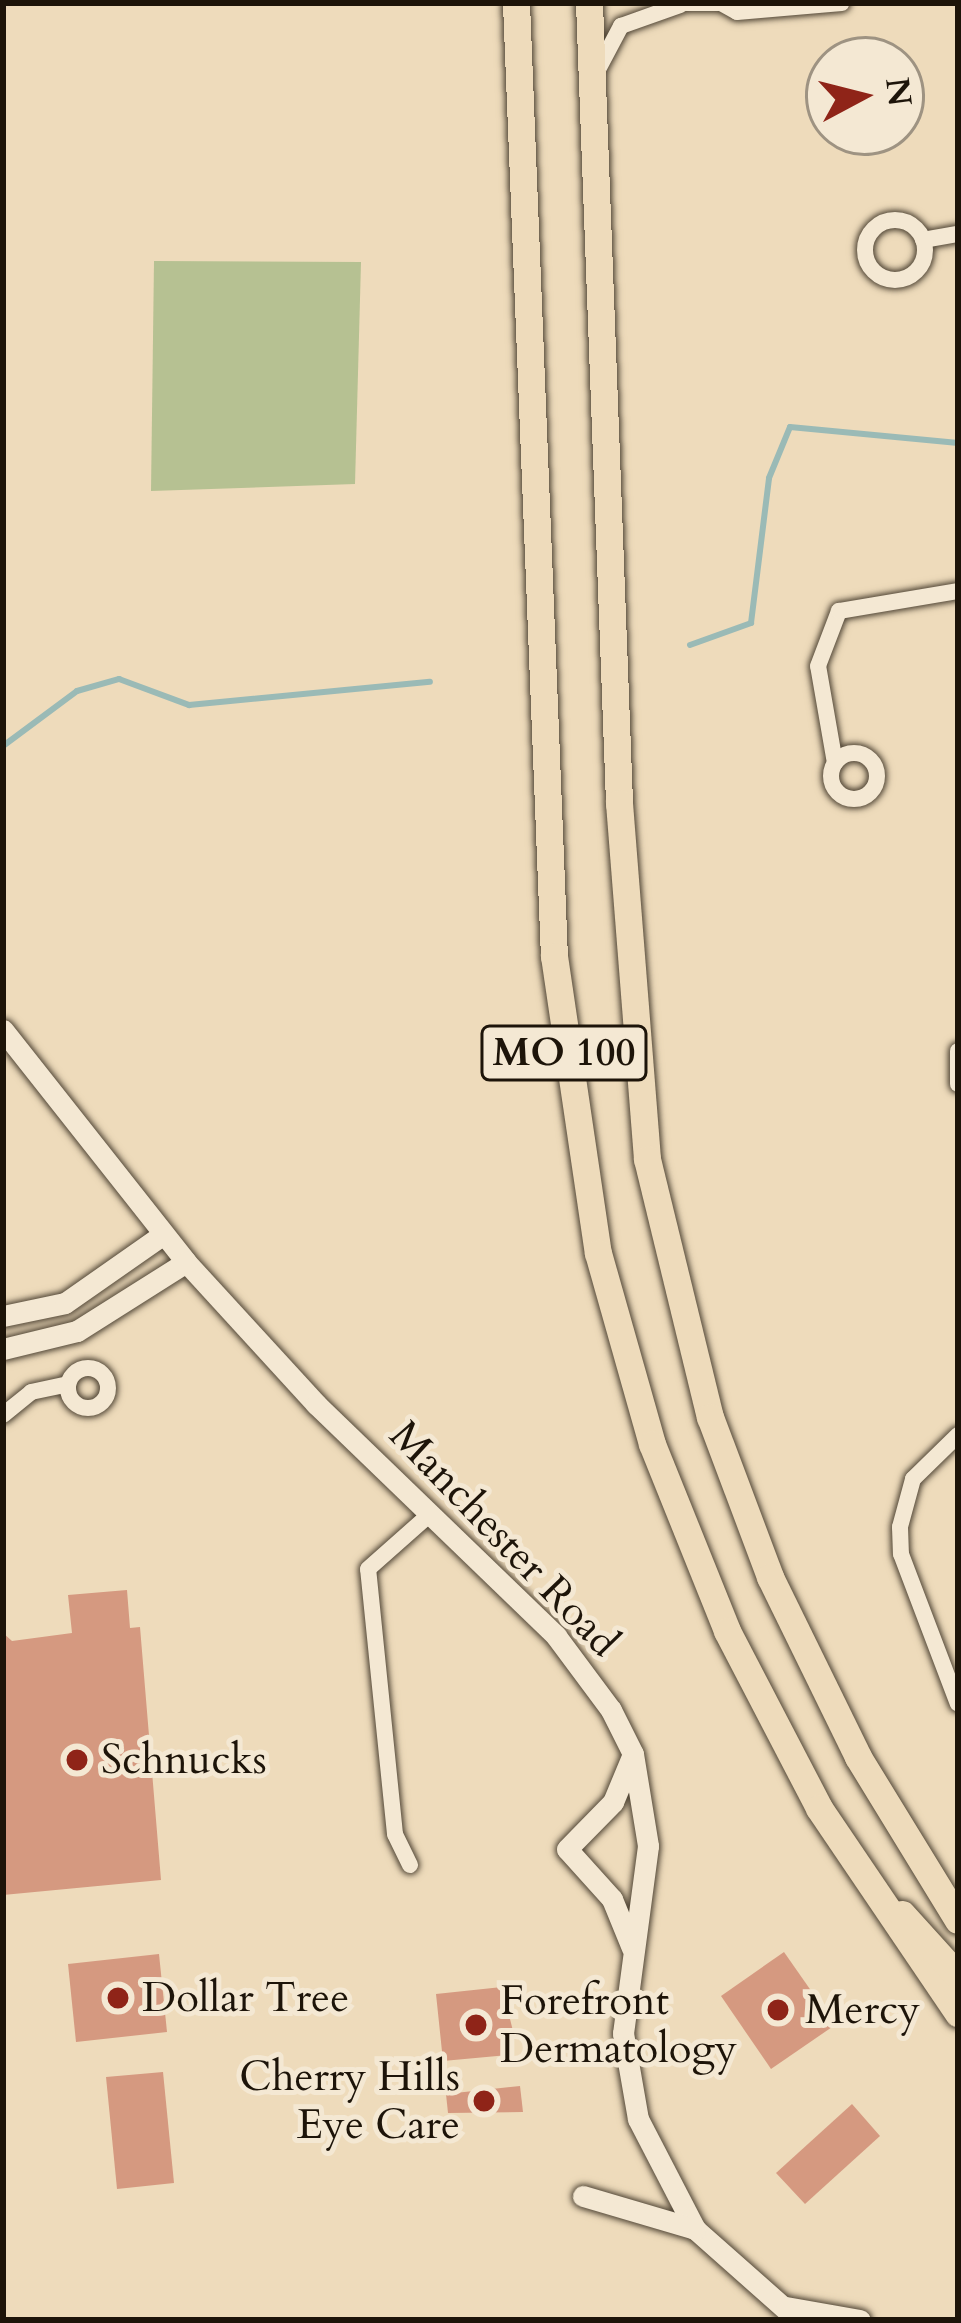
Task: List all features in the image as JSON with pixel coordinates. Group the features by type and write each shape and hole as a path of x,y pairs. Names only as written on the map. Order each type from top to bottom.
{"highway":[{"name":"MO 100","path":"516,3 548,856 579,1154 623,1349 687,1539 769,1718 850,1858 958,2013"},
{"name":"MO 100","path":"589,3 627,961 655,1197 710,1417 770,1577 858,1757 958,1920"},
{"path":"850,1858 958,1976"}],"street":[{"path":"594,78 620,26 676,4 720,3 737,12 842,3"},
{"path":"923,240 958,234"},
{"path":"835,763 818,666 839,611 958,591"},
{"name":"Manchester Road","path":"3,1030 186,1262 429,1515 556,1636 633,1754 648,1846 623,2033 638,2120 695,2229 792,2313 860,2320"},
{"path":"958,1051 958,1084"},
{"path":"3,1316 65,1303 162,1235"},
{"path":"3,1349 77,1331 186,1262"},
{"path":"3,1414 31,1392 68,1384"},
{"path":"958,1435 913,1479 900,1527 901,1554 958,1704"},
{"path":"410,1865 395,1834 368,1569 429,1515"},
{"path":"633,1754 613,1802 567,1849 612,1899 634,1952"},
{"path":"584,2196 695,2229"}],"green space":[{"path":"154,261 361,262 355,484 151,491"}],"building":[{"name":"Schnucks","path":"127,1590 130,1628 140,1627 161,1880 3,1895 3,1633 12,1641 72,1633 68,1595"},
{"name":"Mercy","path":"784,1952 835,2025 771,2069 721,1996"},
{"name":"Dollar Tree","path":"159,1954 167,2032 76,2042 68,1964"},
{"path":"502,1987 515,2039 507,2040 508,2055 443,2061 436,1994"},
{"path":"163,2072 174,2183 117,2189 106,2077"},
{"name":"Cherry Hills Eye Care","path":"520,2086 523,2112 448,2113 446,2094"},
{"path":"852,2104 880,2136 805,2204 776,2173"}],"waterway":[{"path":"690,645 751,623 769,478 790,427 958,443"},
{"path":"3,746 77,691 119,679 189,705 430,682"}],"place":[{"name":"Schnucks","path":"77,1760"},
{"name":"Dollar Tree","path":"118,1998"},
{"name":"Mercy","path":"778,2010"},
{"name":"Forefront Dermatology","path":"476,2025"},
{"name":"Cherry Hills Eye Care","path":"484,2101"}]}
